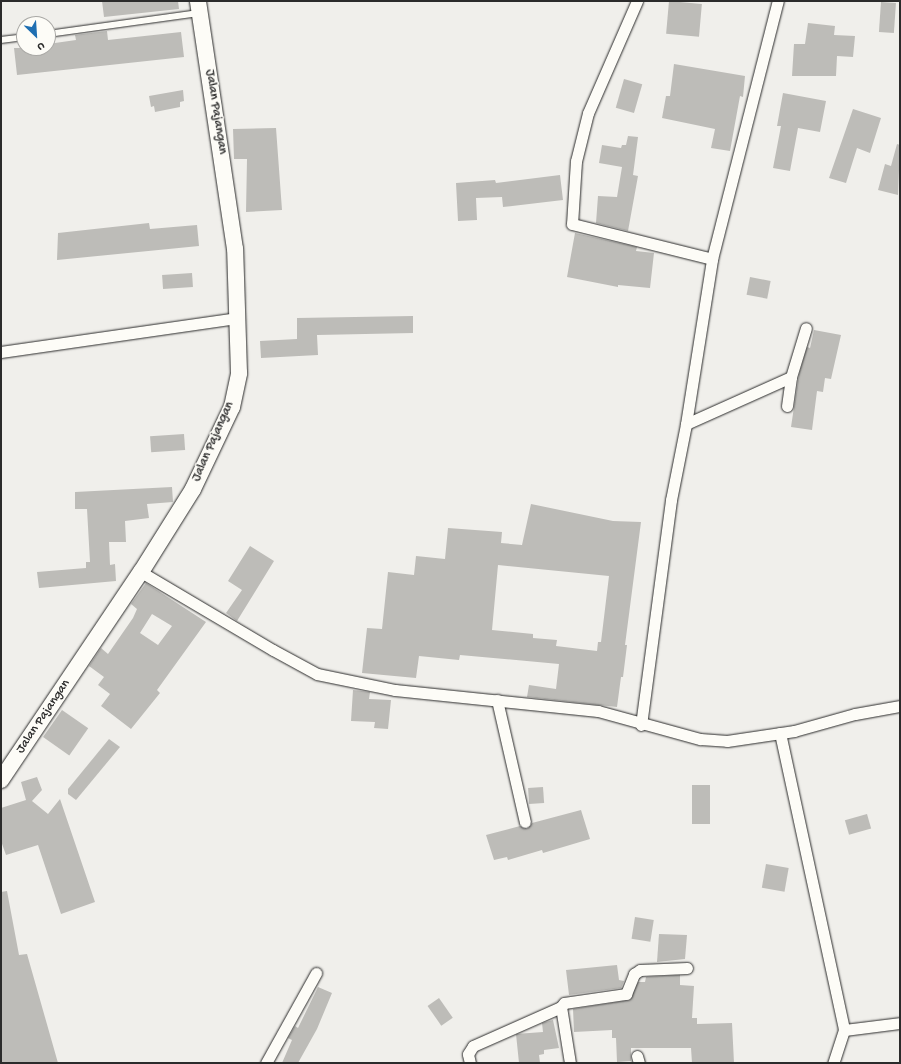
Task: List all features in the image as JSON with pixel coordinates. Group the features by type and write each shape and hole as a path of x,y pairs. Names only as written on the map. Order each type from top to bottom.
{"main road":[{"name":"Jalan Pajangan","path":"1,780 141,572 193,489 232,407 239,373 235,248 199,7"}],"street":[{"path":"637,1 588,113 576,161 572,224 712,259"},
{"path":"641,725 671,500 686,424 712,259 778,1"},
{"path":"1,352 238,318"},
{"path":"787,406 791,377 806,328"},
{"path":"686,424 791,377"},
{"path":"141,572 273,650 318,674 395,690 598,711 641,725 707,739 743,739 780,733 855,714 900,706"},
{"path":"498,700 525,822"},
{"path":"780,733 844,1030 833,1063"},
{"path":"470,1063 468,1054 473,1046 561,1007 567,1001 626,994 634,974 640,970 687,968"},
{"path":"266,1063 316,973"},
{"path":"561,1007 570,1063"},
{"path":"844,1030 900,1022"}],"lane":[{"path":"56,33 199,7"},
{"path":"1,40 16,38"}],"building":[{"path":"102,1 178,1 179,9 104,17"},
{"path":"669,1 702,4 699,37 666,34"},
{"path":"881,2 896,3 894,33 879,32"},
{"path":"808,23 835,26 834,35 855,36 853,57 837,56 836,76 792,76 794,44 805,44"},
{"path":"107,31 108,40 181,32 184,57 17,75 14,48 16,48 16,56 56,56 56,43 76,40 75,35"},
{"path":"674,64 745,76 743,97 740,96 730,151 711,148 715,129 662,118 666,96 670,96"},
{"path":"624,79 642,84 634,113 616,108"},
{"path":"183,90 184,101 180,102 180,107 155,112 154,106 151,107 149,96"},
{"path":"783,93 826,101 820,132 798,128 790,171 773,168 781,126 777,126"},
{"path":"853,109 881,118 870,153 857,148 846,183 829,178"},
{"path":"276,128 282,210 246,212 247,159 234,159 233,129"},
{"path":"628,136 638,137 633,175 638,176 628,231 596,223 598,196 617,197 622,167 599,163 602,145 621,148 622,145 626,145"},
{"path":"897,144 900,145 898,195 878,190 885,164 891,166"},
{"path":"560,175 563,200 503,207 502,197 476,198 477,220 458,221 456,183 495,180 496,183"},
{"path":"149,223 150,229 197,225 199,246 57,260 58,233"},
{"path":"575,233 637,247 636,251 654,253 650,288 618,285 618,287 567,277"},
{"path":"192,273 193,287 163,289 162,275"},
{"path":"750,277 771,281 767,299 747,295"},
{"path":"413,316 413,333 317,335 318,355 261,358 260,341 297,339 297,318"},
{"path":"814,330 841,335 831,379 825,378 823,392 817,391 812,430 791,427 799,374 807,347 810,348"},
{"path":"184,434 185,450 151,452 150,436"},
{"path":"172,487 173,502 147,504 149,518 125,521 126,542 109,542 110,565 115,564 116,581 39,588 37,572 86,568 86,562 90,562 87,509 75,509 75,492"},
{"path":"531,504 613,521 641,522 625,645 627,645 623,677 621,677 617,707 527,697 529,685 556,689 559,664 460,655 459,660 419,656 416,678 362,673 367,628 382,629 388,572 414,575 416,556 445,559 448,528 502,532 501,543 522,545","holes":["498,565 609,576 601,642 598,642 597,651 556,646 557,640 533,638 533,634 492,630"]},
{"path":"250,546 274,561 237,621 226,613 242,590 228,581"},
{"path":"146,583 206,622 157,690 160,693 131,729 101,706 110,694 98,685 104,677 89,666 101,648 108,654 133,618 137,609 131,604","holes":["152,614 172,626 158,645 140,633"]},
{"path":"353,690 370,692 369,699 391,700 388,729 374,728 375,722 351,721"},
{"path":"62,710 88,728 69,755 43,737"},
{"path":"109,739 120,747 76,800 68,794 68,789"},
{"path":"37,777 42,790 32,801 48,814 60,799 95,902 61,914 38,845 6,855 1,841 1,808 26,800 21,782"},
{"path":"692,785 710,785 710,824 692,824"},
{"path":"543,787 544,803 529,804 528,788"},
{"path":"581,810 590,839 543,853 542,850 508,860 507,857 494,860 486,835 520,826 527,829 532,823"},
{"path":"867,814 871,828 849,835 845,820"},
{"path":"766,864 789,868 784,892 762,888"},
{"path":"7,891 19,955 27,954 58,1063 1,1063 1,892"},
{"path":"635,917 654,920 650,942 632,939"},
{"path":"659,934 687,935 685,959 657,962"},
{"path":"617,965 619,980 624,981 621,988 569,995 566,970"},
{"path":"680,975 680,985 694,986 692,1018 697,1018 697,1024 732,1023 734,1063 692,1063 691,1048 631,1048 631,1061 617,1062 616,1038 612,1038 612,1030 574,1032 573,1009 630,1000 638,982 645,982 646,977"},
{"path":"318,987 332,993 317,1029 298,1063 282,1063 292,1040 288,1038 295,1026 298,1028"},
{"path":"439,998 453,1018 441,1026 428,1006"},
{"path":"553,1020 559,1048 544,1050 544,1054 539,1055 540,1063 519,1063 516,1034 543,1032 542,1023"}]}
